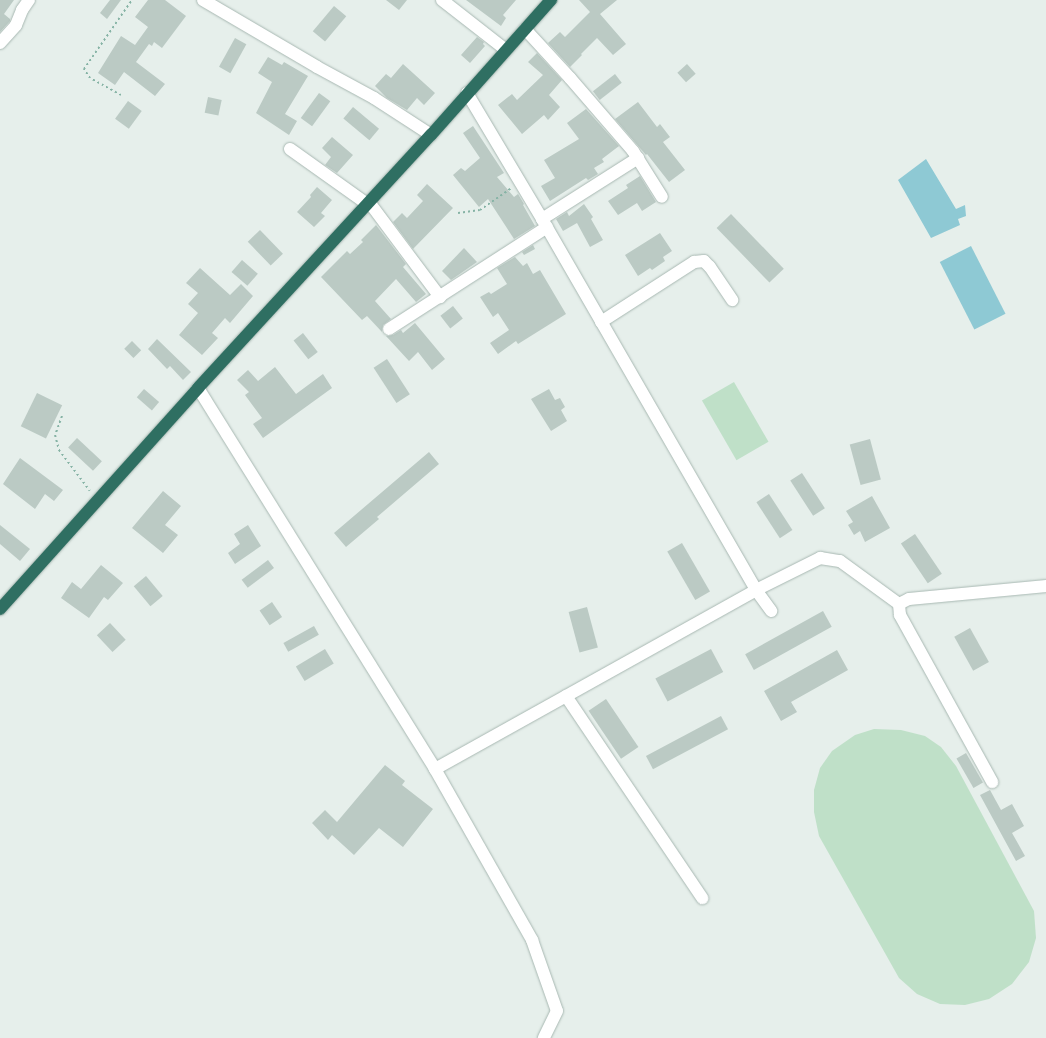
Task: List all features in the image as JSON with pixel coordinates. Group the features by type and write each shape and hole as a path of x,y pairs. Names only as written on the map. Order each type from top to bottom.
{"highway":[{"path":"0,608 198,388 431,135 551,0"}],"street":[{"path":"0,43 16,25 22,10 29,0"},
{"path":"203,0 317,67 374,98 431,135"},
{"path":"442,0 506,50"},
{"path":"525,29 570,78 638,158 662,196"},
{"path":"467,93 545,223 756,590 771,611"},
{"path":"290,149 368,203 440,297"},
{"path":"390,329 440,297 638,158"},
{"path":"601,322 694,262 704,262 710,267 732,300"},
{"path":"198,388 435,769 532,940 557,1011 544,1038"},
{"path":"435,769 756,590 820,558 831,558 840,561 899,604 900,615 992,782"},
{"path":"899,604 909,599 1046,586"},
{"path":"566,696 702,898"}],"path":[{"path":"121,95 90,78 84,69 132,0"},
{"path":"458,212 480,210 520,182"},
{"path":"62,416 55,435 59,450 97,500"}],"green space":[{"path":"734,382 768,442 736,460 702,400"},
{"path":"874,729 901,730 925,736 941,747 956,766 1034,911 1036,938 1029,962 1012,984 989,999 965,1005 940,1004 917,994 899,978 819,836 814,812 814,790 820,768 832,751 855,735"}],"water":[{"path":"926,159 956,209 965,205 966,216 958,219 960,225 931,238 898,180"},
{"path":"971,246 1006,314 974,330 940,262"}],"building":[{"path":"0,0 14,0 4,14 10,19 10,21 0,32"},
{"path":"110,0 121,0 107,19 100,13"},
{"path":"148,0 165,0 186,16 162,48 154,42 152,46 149,44 136,62 165,84 155,96 124,72 115,85 98,73 121,36 135,45 148,27 135,17"},
{"path":"386,0 407,0 399,10"},
{"path":"466,0 516,0 503,15 506,18 501,26"},
{"path":"579,0 617,0 600,14 626,44 613,55 597,38 570,67 548,43 560,32 565,37 590,12"},
{"path":"334,6 346,16 325,42 313,31"},
{"path":"477,37 484,42 483,44 485,46 470,63 461,55"},
{"path":"235,38 246,44 230,73 219,67"},
{"path":"537,53 562,80 549,95 560,107 548,120 544,115 522,134 498,105 512,94 517,100 543,75 528,62"},
{"path":"268,57 282,65 284,62 308,76 285,114 297,121 289,135 256,113 272,82 258,73"},
{"path":"403,64 435,93 424,105 417,98 407,110 387,98 375,86 386,74 391,78"},
{"path":"687,64 696,74 686,82 677,73"},
{"path":"615,74 622,83 600,100 593,91"},
{"path":"319,93 330,101 312,126 301,118"},
{"path":"208,97 222,100 218,116 205,113"},
{"path":"128,101 142,111 129,129 115,119"},
{"path":"638,102 657,127 660,124 670,137 663,142 685,170 669,182 647,154 646,155 615,119"},
{"path":"353,107 379,129 369,140 343,118"},
{"path":"586,109 619,146 602,159 604,162 594,168 598,174 588,180 586,178 550,201 541,186 555,178 544,160 579,139 567,123"},
{"path":"473,126 504,173 497,177 514,197 518,194 535,226 514,239 488,199 479,207 453,175 461,168 465,171 480,158 463,133"},
{"path":"332,137 353,155 337,173 325,165 331,157 322,148"},
{"path":"640,176 656,202 642,211 637,203 618,215 608,201 628,188 626,185"},
{"path":"427,184 453,208 413,249 393,222 402,213 407,218 423,201 417,195"},
{"path":"317,187 332,200 321,213 325,216 314,227 297,212 311,197 310,195"},
{"path":"584,204 593,217 591,219 603,240 590,247 577,223 563,231 556,219 567,212 569,216"},
{"path":"731,214 784,269 769,283 717,228"},
{"path":"376,225 406,264 403,267 426,294 416,302 396,279 375,301 391,319 383,325 382,332 367,316 362,320 321,277 347,251 350,254 363,242 361,240"},
{"path":"260,230 283,254 271,266 248,242"},
{"path":"660,233 672,251 663,257 665,261 652,270 650,268 638,276 625,255"},
{"path":"533,245 535,249 524,255 522,252"},
{"path":"464,248 477,262 451,280 442,271"},
{"path":"515,257 523,266 527,263 533,274 540,270 566,314 518,344 516,341 498,354 490,343 509,330 498,313 493,317 480,297 489,292 491,294 507,284 497,268"},
{"path":"242,260 258,274 247,286 232,272"},
{"path":"200,268 230,295 241,284 253,296 230,323 225,318 212,333 218,338 202,355 179,335 198,313 188,304 198,293 186,283"},
{"path":"453,306 463,319 450,328 440,316"},
{"path":"415,323 445,359 432,370 418,352 409,361 386,336 393,335 401,330 403,333"},
{"path":"303,333 318,352 308,359 294,340"},
{"path":"157,339 191,372 183,380 170,366 167,369 148,349"},
{"path":"132,341 141,350 133,358 124,349"},
{"path":"387,359 410,394 396,403 374,368"},
{"path":"275,367 296,394 323,374 332,388 263,438 253,424 262,418 245,395 249,392 237,380 248,370 258,381"},
{"path":"144,389 159,402 152,410 137,397"},
{"path":"549,389 555,400 560,398 565,407 561,410 567,421 551,431 531,399"},
{"path":"37,393 62,405 46,439 21,426"},
{"path":"77,438 102,461 93,471 68,448"},
{"path":"870,439 881,480 861,485 850,444"},
{"path":"429,452 439,464 377,517 379,519 346,547 334,533"},
{"path":"20,458 63,490 54,501 45,494 35,509 3,484"},
{"path":"802,473 825,508 813,516 790,481"},
{"path":"163,491 181,506 165,525 178,535 163,553 132,528"},
{"path":"769,494 792,530 780,538 756,502"},
{"path":"872,496 890,528 865,542 860,531 854,535 848,525 853,522 846,511"},
{"path":"0,525 30,549 20,561 0,544"},
{"path":"248,525 261,546 235,564 228,553 240,544 234,534"},
{"path":"915,534 942,574 928,583 901,544"},
{"path":"682,543 710,591 695,600 667,552"},
{"path":"268,560 274,568 248,588 242,580"},
{"path":"101,565 123,583 108,600 104,597 89,618 61,598 72,582 81,589"},
{"path":"146,576 163,596 150,606 134,586"},
{"path":"272,602 282,617 270,625 260,610"},
{"path":"587,607 598,648 580,652 569,612"},
{"path":"823,611 832,627 754,670 745,654"},
{"path":"110,623 126,640 113,652 97,635"},
{"path":"314,626 319,635 288,652 283,643"},
{"path":"970,628 989,662 973,671 954,637"},
{"path":"325,649 334,664 305,681 296,667"},
{"path":"711,649 723,672 668,702 655,679"},
{"path":"837,650 848,670 791,702 797,712 781,721 764,691"},
{"path":"606,699 638,747 621,759 589,711"},
{"path":"721,716 728,729 653,769 646,756"},
{"path":"966,753 983,782 973,788 956,758"},
{"path":"385,765 405,781 402,785 433,809 403,847 379,828 354,855 332,835 328,840 312,823 325,810 337,822"},
{"path":"990,790 1001,810 1012,804 1024,826 1012,833 1025,856 1016,861 980,795"}]}
